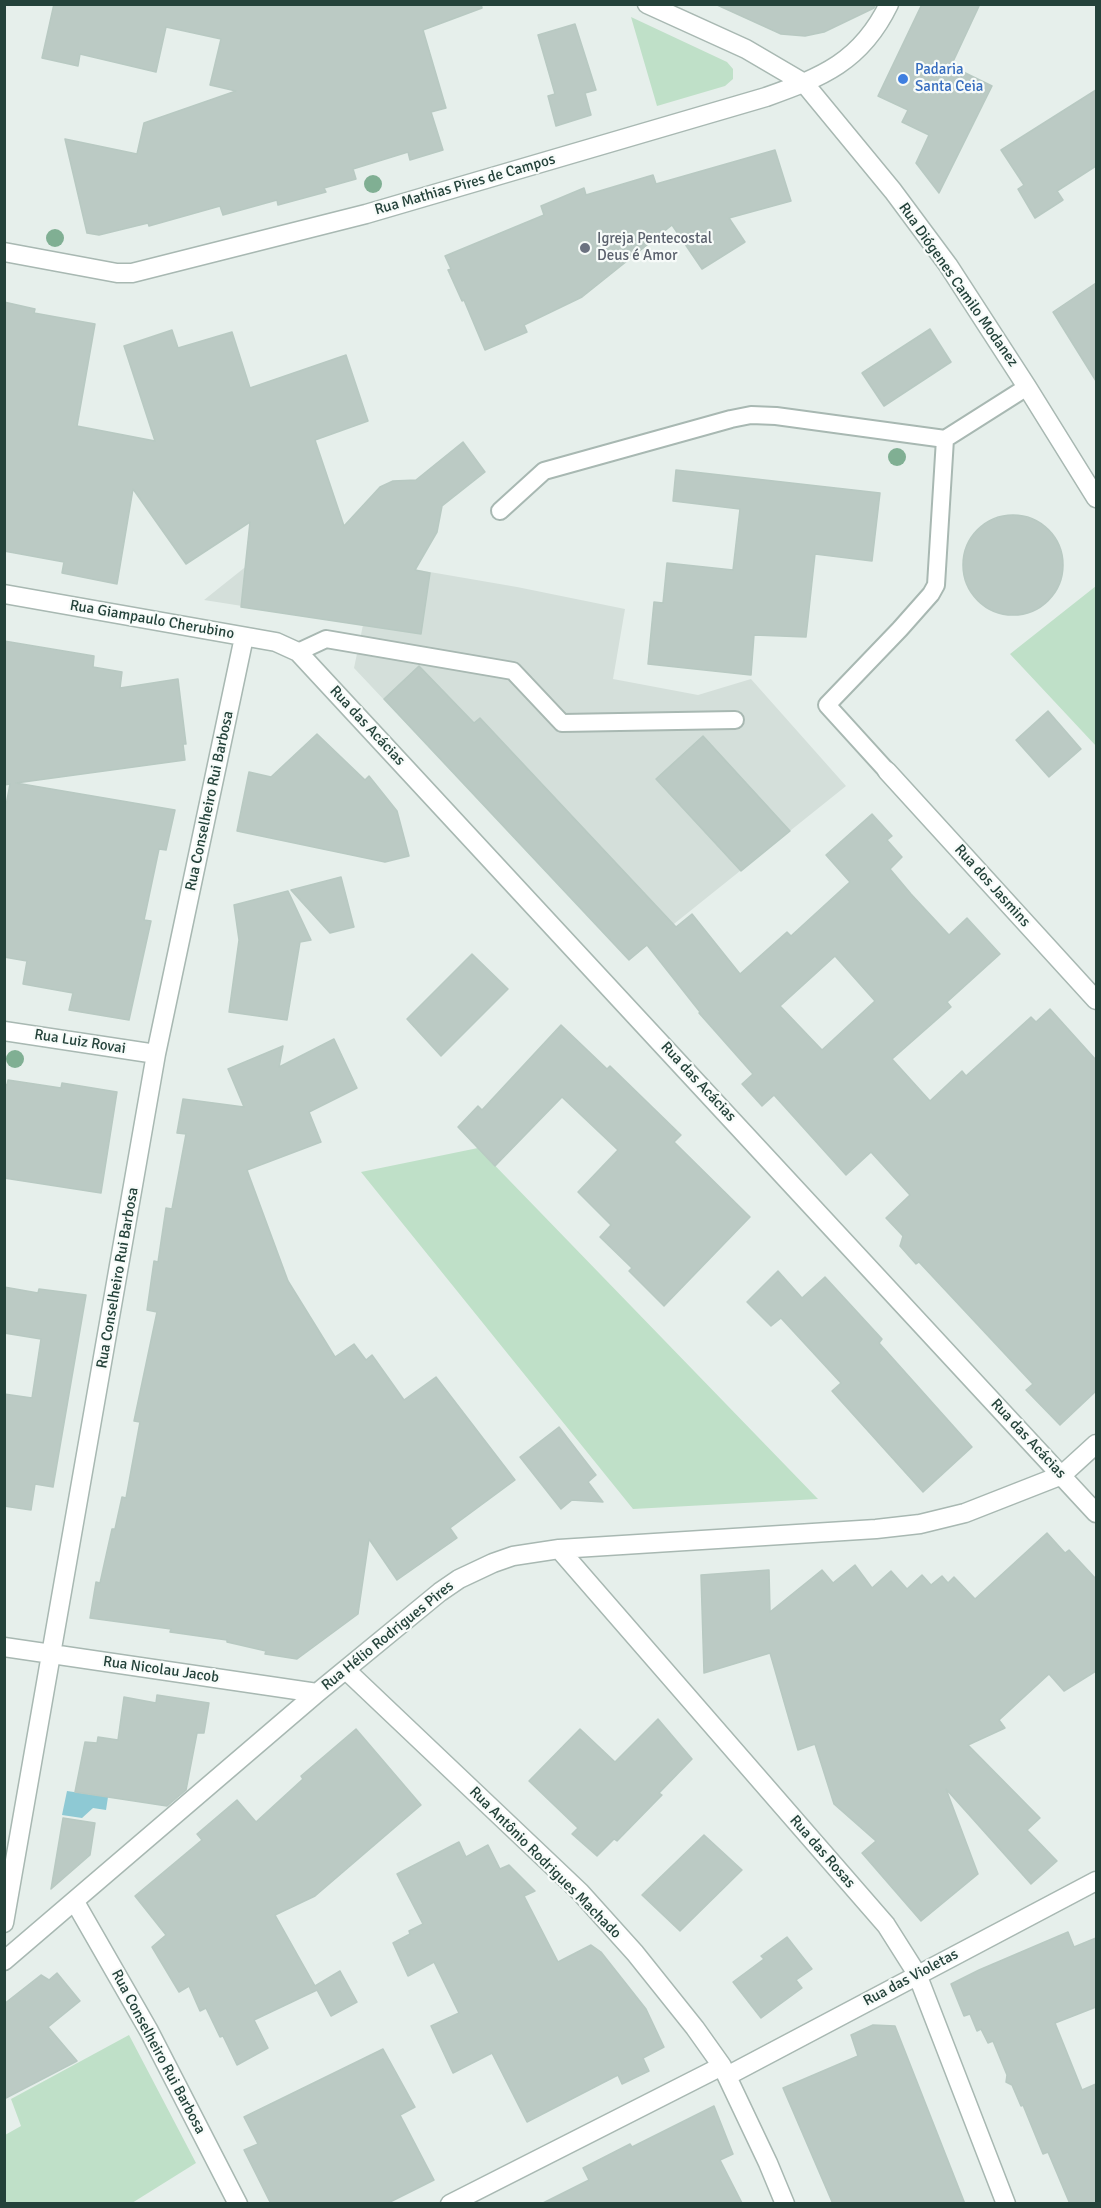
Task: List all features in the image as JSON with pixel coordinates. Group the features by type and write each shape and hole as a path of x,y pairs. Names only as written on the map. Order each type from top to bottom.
{"street":[{"path":"647,4 746,49 804,83"},
{"name":"Rua Mathias Pires de Campos","path":"4,252 117,273 148,270 366,214 766,98 804,83 831,71 853,55 870,36 889,4"},
{"name":"Rua Diógenes Camilo Modanez","path":"804,83 893,192 948,265 1028,387 1096,498"},
{"name":"Rua Giampaulo Cherubino","path":"4,594 276,642 298,652"},
{"name":"Rua Conselheiro Rui Barbosa","path":"4,1923 53,1654 156,1054 244,637"},
{"name":"Rua das Acácias","path":"298,652 1096,1513"},
{"name":"Rua dos Jasmins","path":"886,771 1096,1000"},
{"name":"Rua Luiz Rovai","path":"4,1031 156,1054"},
{"name":"Rua Hélio Rodrigues Pires","path":"4,1961 317,1693 431,1599 475,1570 513,1556 559,1549 876,1529 920,1524 965,1513 1062,1475 1096,1444"},
{"name":"Rua das Rosas","path":"559,1549 886,1925 917,1974 1006,2204"},
{"name":"Rua Nicolau Jacob","path":"4,1647 317,1693"},
{"name":"Rua Antônio Rodrigues Machado","path":"346,1670 580,1892 695,2028 724,2071 768,2163 784,2204"},
{"name":"Rua das Violetas","path":"450,2204 724,2071 1096,1881"},
{"name":"Rua Conselheiro Rui Barbosa","path":"75,1902 149,2031 238,2204"}],"lane":[{"path":"500,511 544,471 731,418 752,415 776,416 945,438 1028,387"},
{"path":"886,771 826,705 900,629 931,594 936,585 945,438"},
{"path":"298,652 326,639 513,671 562,723 735,720"}],"shaded area":[{"path":"273,545 517,587 625,609 613,679 698,695 751,679 846,786 629,960 354,668 363,625 204,600"}],"green space":[{"path":"631,17 727,62 733,69 733,79 725,86 657,106"},
{"path":"1096,586 1096,746 1010,654"},
{"path":"478,1148 818,1499 633,1509 361,1172"},
{"path":"129,2035 196,2163 132,2203 5,2203 5,2135 21,2126 11,2099"}],"water":[{"path":"67,1791 108,1797 106,1810 93,1808 82,1818 62,1815"}],"building":[{"path":"54,4 481,4 482,8 423,30 446,108 431,112 443,150 410,160 408,152 353,169 356,179 324,188 326,192 278,205 277,200 223,215 220,206 149,226 148,223 99,235 87,233 65,139 137,154 144,123 236,91 210,85 221,39 166,27 156,72 80,54 78,66 42,58"},
{"path":"715,4 876,4 874,8 824,32 805,36 781,34"},
{"path":"922,4 980,4 951,66 992,86 939,193 916,163 929,135 902,122 908,110 878,96"},
{"path":"575,24 596,90 585,93 591,115 556,126 548,96 555,94 538,35"},
{"path":"1096,90 1096,166 1057,191 1063,200 1035,218 1018,189 1024,185 1001,150"},
{"path":"775,150 791,201 729,218 745,242 702,269 672,225 582,297 524,325 527,332 485,350 464,300 462,301 448,270 451,269 445,256 544,215 541,206 584,188 586,195 653,175 656,184"},
{"path":"1096,283 1096,381 1053,312"},
{"path":"4,302 35,309 34,313 95,324 77,426 155,441 124,346 172,330 178,348 232,332 250,388 346,355 368,421 315,440 344,526 380,487 393,481 416,480 463,442 485,472 442,506 437,532 415,570 430,573 421,634 241,607 250,522 186,564 133,489 117,584 62,573 64,562 4,551"},
{"path":"930,329 951,362 884,406 862,373"},
{"path":"676,470 880,493 872,561 815,554 806,637 754,635 751,675 648,664 654,602 663,603 667,563 733,570 740,509 673,501"},
{"path":"1013,515 1041,523 1055,537 1063,565 1055,593 1041,607 1013,615 985,607 971,593 963,565 971,537 985,523"},
{"path":"4,641 94,656 93,667 122,672 120,688 178,679 186,744 183,744 185,760 16,783 175,810 166,850 159,849 144,920 151,921 129,1020 69,1010 73,993 23,984 27,961 4,957 4,816 10,784 4,785"},
{"path":"419,666 474,723 480,718 676,927 692,914 740,974 787,932 791,936 850,882 826,855 872,814 892,836 887,840 902,857 890,869 911,894 949,935 967,918 1000,954 947,1002 951,1007 892,1059 930,1101 962,1071 966,1076 1031,1017 1036,1022 1050,1009 1096,1060 1096,1391 1060,1425 1026,1390 1033,1384 919,1262 916,1264 900,1246 903,1236 886,1218 910,1195 871,1152 846,1175 774,1095 762,1106 742,1084 753,1074 699,1013 647,945 629,960 384,699","holes":["835,956 875,1001 822,1050 780,1006"]},
{"path":"1048,711 1081,749 1049,777 1016,740"},
{"path":"317,734 365,780 369,776 397,811 409,856 385,862 237,831 249,772 271,777"},
{"path":"703,736 790,831 741,871 656,779"},
{"path":"341,877 354,927 330,933 291,890"},
{"path":"288,891 311,940 300,942 287,1020 229,1012 239,940 234,905"},
{"path":"472,954 508,989 441,1056 407,1019"},
{"path":"561,1025 607,1069 610,1066 681,1135 674,1142 750,1217 664,1306 629,1271 632,1268 600,1237 611,1225 578,1192 618,1150 562,1097 495,1166 458,1127 478,1106 482,1110"},
{"path":"334,1039 357,1088 309,1112 321,1142 247,1170 288,1281 335,1357 354,1344 366,1360 372,1355 404,1400 436,1377 515,1480 450,1528 457,1538 397,1580 369,1539 358,1614 297,1659 265,1654 266,1651 227,1642 227,1640 170,1632 171,1629 90,1618 96,1582 100,1583 122,1497 126,1498 140,1422 134,1421 157,1312 147,1310 154,1261 158,1262 166,1208 172,1209 186,1134 177,1133 183,1099 244,1107 228,1069 283,1046 279,1067"},
{"path":"8,1080 61,1088 62,1083 117,1092 101,1193 4,1178 4,1084 7,1085"},
{"path":"778,1271 802,1298 825,1277 882,1339 879,1343 972,1447 923,1492 832,1391 841,1383 781,1318 771,1326 747,1302"},
{"path":"4,1287 38,1293 39,1289 86,1295 53,1487 35,1484 31,1510 4,1506 4,1394 32,1398 41,1339 4,1333"},
{"path":"559,1427 596,1475 588,1482 603,1502 572,1500 561,1509 520,1457"},
{"path":"1047,1533 1065,1553 1069,1550 1096,1579 1096,1671 1064,1691 1049,1674 999,1720 1005,1728 968,1745 1040,1818 1027,1830 1057,1861 1031,1884 946,1789 978,1874 921,1921 862,1853 876,1841 834,1804 815,1744 798,1750 770,1653 704,1673 701,1575 769,1570 770,1612 822,1570 833,1583 855,1565 872,1588 891,1571 907,1589 922,1575 931,1585 942,1576 948,1583 954,1577 975,1599"},
{"path":"157,1695 209,1703 204,1733 197,1733 186,1790 167,1806 75,1792 85,1742 97,1743 98,1737 118,1740 124,1697 156,1703"},
{"path":"658,1719 692,1759 659,1793 662,1795 617,1841 614,1839 597,1856 572,1834 578,1828 529,1781 580,1729 615,1762"},
{"path":"356,1729 421,1805 315,1896 275,1915 315,1986 340,1971 357,2002 331,2016 317,1990 254,2020 268,2048 237,2065 206,2008 200,2011 189,1986 179,1992 152,1947 166,1935 135,1896 202,1840 197,1834 237,1800 256,1822 303,1779 301,1776"},
{"path":"63,1818 95,1823 90,1855 51,1889"},
{"path":"704,1835 742,1870 680,1931 642,1895"},
{"path":"459,1842 466,1857 488,1845 500,1869 509,1865 535,1891 524,1896 558,1962 591,1945 601,1952 646,2009 664,2047 643,2058 649,2071 622,2084 618,2075 527,2122 492,2053 453,2073 431,2026 459,2013 434,1962 408,1976 393,1943 423,1924 397,1874"},
{"path":"1068,1932 1074,1947 1096,1938 1096,2007 1055,2023 1082,2090 1096,2084 1096,2204 1070,2204 1048,2152 1043,2154 1023,2105 1021,2106 1012,2085 1006,2082 1007,2075 993,2041 988,2043 981,2029 977,2031 970,2014 964,2016 951,1984"},
{"path":"787,1937 812,1969 796,1980 802,1988 761,2018 733,1982 764,1959 761,1956"},
{"path":"57,1973 80,2001 48,2027 77,2061 4,2099 4,2004 41,1975 49,1980"},
{"path":"873,2025 895,2026 965,2204 833,2204 783,2088 858,2056 851,2035"},
{"path":"383,2049 415,2107 400,2115 434,2180 386,2204 271,2204 244,2150 258,2144 244,2117"},
{"path":"714,2106 733,2154 720,2160 742,2203 541,2204 589,2180 583,2168 630,2144 632,2147"}],"place":[{"name":"Padaria Santa Ceia","path":"903,79"},
{"name":"Igreja Pentecostal Deus é Amor","path":"585,248"}]}
